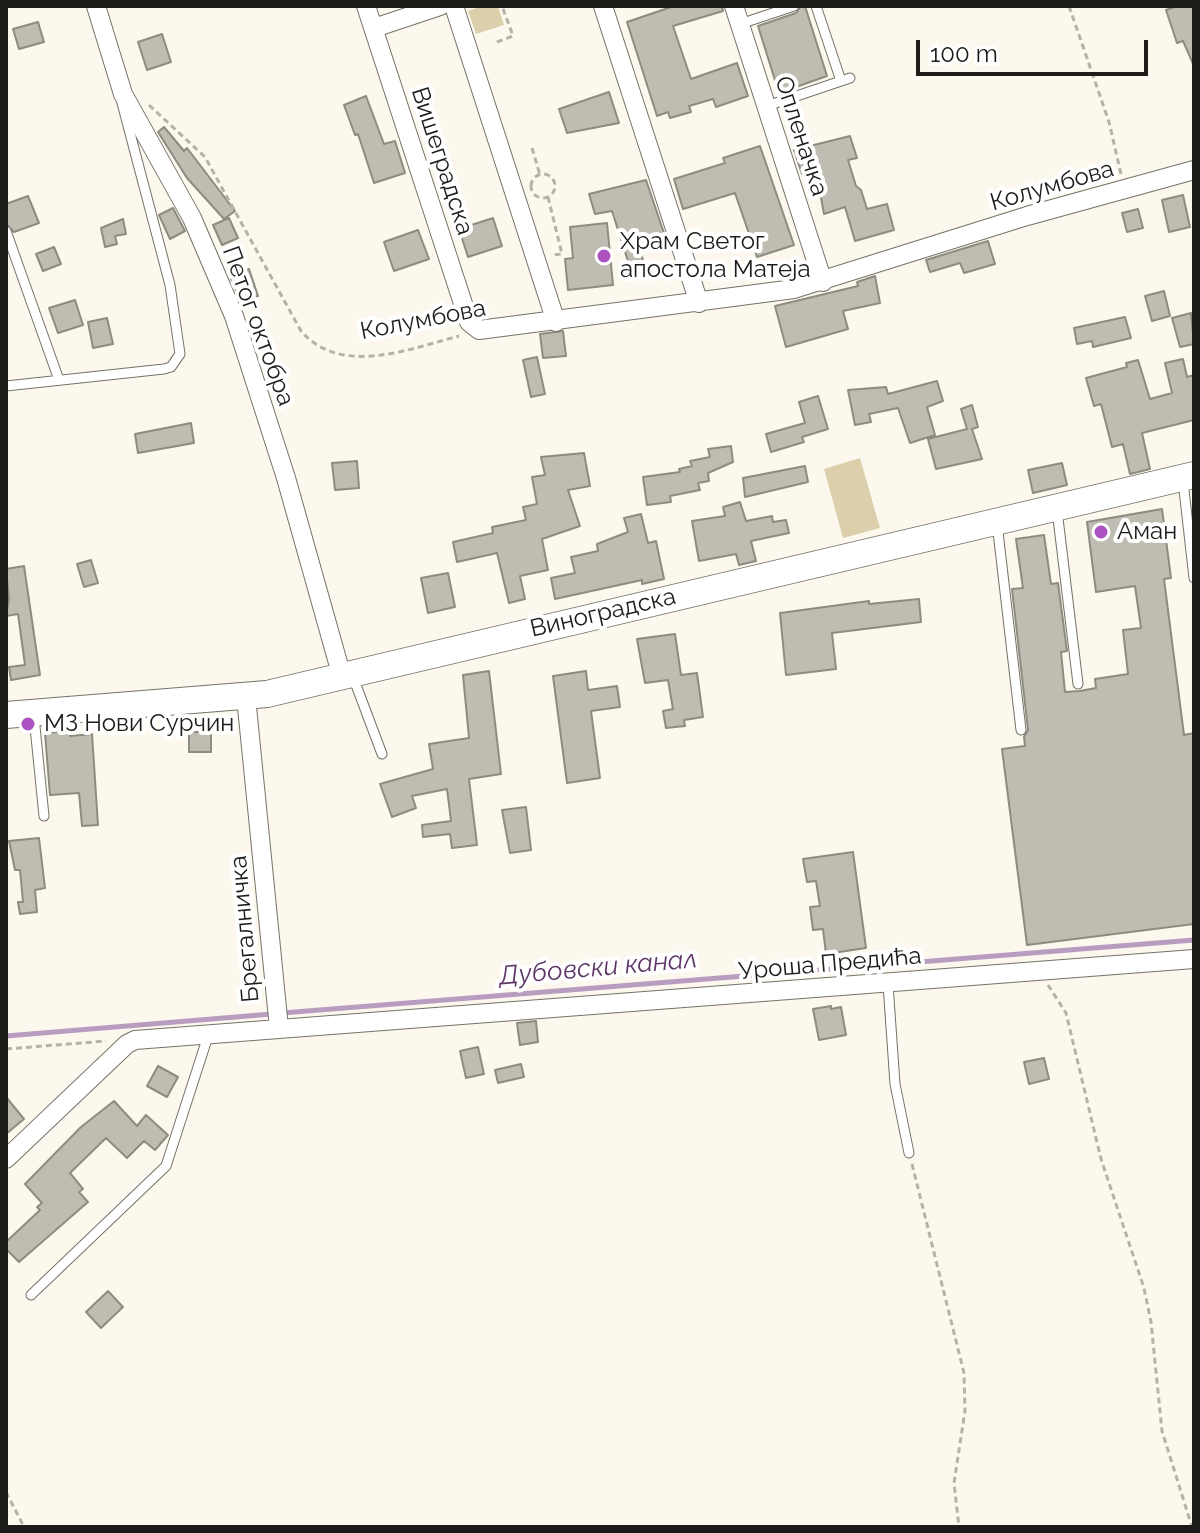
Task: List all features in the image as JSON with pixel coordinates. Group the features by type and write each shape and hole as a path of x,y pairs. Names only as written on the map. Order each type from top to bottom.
{"street":[{"name":"Петог октобра","path":"96,6 121,87 192,218 234,316 347,676"},
{"name":"Вишеградска","path":"366,6 474,329"},
{"path":"374,28 440,6"},
{"path":"454,6 556,322"},
{"path":"603,6 699,303"},
{"name":"Опленачка","path":"737,15 823,282"},
{"name":"Колумбова","path":"474,329 489,331 699,303 823,282 1027,216 1194,170"},
{"name":"Виноградска","path":"6,715 214,693 246,697 347,676 1188,477"},
{"name":"Брегалничка","path":"130,1041 279,1024 246,697"},
{"name":"Уроша Предића","path":"279,1024 888,984 1194,959"},
{"path":"6,1159 130,1041"}],"lane":[{"path":"737,15 794,6"},
{"path":"767,106 846,80 816,6"},
{"path":"6,386 164,369 171,367 180,354 170,285 121,108 121,87"},
{"path":"6,231 59,380"},
{"path":"1188,477 1194,578"},
{"path":"1056,507 1078,684"},
{"path":"996,520 1021,730"},
{"path":"347,676 382,754"},
{"path":"34,713 44,816"},
{"path":"888,984 895,1084 909,1153"},
{"path":"31,1295 166,1166 209,1033"}],"path":[{"path":"497,42 513,36 502,6"},
{"path":"1069,6 1109,122 1124,190"},
{"name":"Колумбова","path":"121,87 131,87 205,157 301,331 321,350 359,358 458,337 474,329"},
{"path":"532,148 540,175"},
{"path":"540,175 554,181 555,189 548,197"},
{"path":"540,175 534,179 532,190 536,196 548,197"},
{"path":"537,257 562,254 548,197"},
{"path":"1036,970 1066,1013 1076,1045 1101,1159 1144,1288 1151,1322 1162,1431 1192,1527"},
{"path":"6,1049 130,1041"},
{"path":"909,1153 964,1373 965,1411 954,1483 959,1527"},
{"path":"6,1492 24,1527"}],"shaded area":[{"path":"483,6 498,6 504,25 476,34 468,11"},
{"path":"860,458 880,528 843,538 824,469"}],"building":[{"path":"674,6 722,6 723,11 673,26 691,79 737,63 748,96 716,107 713,99 689,106 691,112 670,118 668,112 657,116 627,22"},
{"path":"801,6 805,6 827,76 779,93 758,26 796,13"},
{"path":"1177,6 1194,6 1194,66 1183,41 1177,43 1166,10"},
{"path":"38,22 44,42 19,49 13,29"},
{"path":"162,34 171,62 147,70 138,42"},
{"path":"609,92 619,123 567,133 559,109"},
{"path":"366,96 384,144 395,141 405,173 374,183 358,134 355,135 344,105"},
{"path":"164,127 184,151 187,148 235,211 224,219 187,178 158,132"},
{"path":"850,136 857,158 848,160 856,186 861,190 867,209 887,204 894,230 855,241 845,207 824,214 816,170 802,174 794,150"},
{"path":"760,146 794,245 757,257 735,193 683,209 674,179 725,163 723,158"},
{"path":"646,180 667,242 640,251 648,275 634,280 612,211 595,214 589,194"},
{"path":"1183,195 1190,227 1169,232 1162,200"},
{"path":"28,196 39,223 14,232 6,224 6,204"},
{"path":"173,208 185,231 170,239 159,215"},
{"path":"1138,209 1143,228 1127,232 1122,213"},
{"path":"229,218 238,238 222,245 213,225"},
{"path":"493,218 502,246 468,257 459,229"},
{"path":"123,219 126,234 115,236 117,244 105,247 101,228"},
{"name":"Храм Светог апостола Матеја","path":"607,223 613,285 568,290 565,259 573,258 570,227"},
{"path":"418,230 429,259 394,271 384,242"},
{"path":"988,241 995,264 964,273 960,263 930,272 926,260"},
{"path":"54,247 61,264 43,271 36,254"},
{"path":"249,269 258,296 241,302 230,276"},
{"path":"875,276 880,303 843,311 848,329 786,347 775,306 858,286 857,282"},
{"path":"1164,291 1170,316 1152,321 1145,296"},
{"path":"75,300 83,325 58,333 49,308"},
{"path":"1191,313 1194,344 1180,347 1172,318"},
{"path":"1125,317 1131,338 1093,347 1092,341 1077,344 1074,328"},
{"path":"107,318 113,344 93,348 88,322"},
{"path":"563,331 566,356 543,358 540,334"},
{"path":"537,357 545,394 531,397 523,360"},
{"path":"1183,359 1187,377 1194,375 1194,420 1142,433 1150,469 1130,474 1123,444 1112,447 1101,404 1094,406 1086,378 1127,367 1126,363 1138,360 1150,399 1172,393 1165,363"},
{"path":"937,381 943,401 927,407 935,435 910,443 898,408 869,414 871,422 855,425 848,390 886,387 888,394"},
{"path":"818,396 828,429 802,437 804,442 771,452 766,434 805,423 799,402"},
{"path":"972,405 978,427 972,429 982,459 936,469 928,439 967,429 961,409"},
{"path":"191,423 194,443 138,453 135,434"},
{"path":"731,446 733,462 708,473 709,481 698,483 700,490 670,496 671,502 647,505 643,477 680,472 679,469 692,466 690,461 710,457 708,449"},
{"path":"584,453 590,486 568,490 580,526 542,539 548,570 520,576 525,599 509,603 497,553 457,562 453,542 493,533 492,527 526,520 523,507 537,504 532,477 545,475 541,457"},
{"path":"357,461 359,488 335,490 332,463"},
{"path":"1062,463 1067,485 1033,493 1028,470"},
{"path":"805,466 808,482 745,497 743,478"},
{"path":"740,502 746,521 772,516 773,522 786,520 789,533 751,541 756,561 739,565 736,554 699,561 692,521 725,516 723,507"},
{"path":"1162,509 1171,578 1164,579 1184,735 1194,733 1194,924 1027,945 1002,749 1025,746 1024,737 1028,730 1012,589 1023,588 1016,539 1044,535 1051,584 1058,583 1067,651 1061,652 1065,692 1096,688 1095,679 1128,674 1123,630 1141,628 1135,586 1096,592 1087,522"},
{"path":"641,514 648,543 656,541 664,579 642,584 642,580 555,599 551,578 575,573 571,557 598,551 597,544 628,532 624,518"},
{"path":"91,560 98,583 84,587 77,564"},
{"path":"24,566 40,675 11,680 9,667 25,665 18,614 6,616 9,599 6,569"},
{"path":"448,573 455,607 428,613 421,578"},
{"path":"919,599 921,622 832,633 836,669 786,675 780,613 869,601 869,604"},
{"path":"675,634 681,675 697,673 703,717 684,720 685,726 666,728 663,711 673,709 668,680 645,683 637,639"},
{"path":"489,671 501,774 469,779 477,845 452,848 450,834 423,837 422,825 451,821 447,789 412,796 416,808 392,817 380,784 433,769 429,744 469,738 463,675"},
{"path":"586,671 588,690 617,686 620,707 591,711 600,778 567,783 553,676"},
{"path":"70,731 70,736 92,734 98,825 82,826 79,793 50,795 45,733"},
{"path":"189,732 211,732 211,752 189,752"},
{"path":"526,807 531,850 510,853 502,810"},
{"path":"39,838 45,888 35,890 37,912 20,914 18,902 23,902 20,870 15,870 9,841"},
{"path":"853,852 866,948 826,954 823,929 813,930 810,907 820,906 816,881 807,882 803,859"},
{"path":"831,1006 831,1009 841,1007 846,1035 819,1040 813,1009"},
{"path":"536,1021 538,1042 520,1045 517,1023"},
{"path":"478,1047 484,1074 466,1078 460,1051"},
{"path":"1044,1058 1049,1079 1029,1084 1024,1062"},
{"path":"521,1064 524,1077 498,1083 495,1070"},
{"path":"158,1066 178,1077 167,1097 147,1086"},
{"path":"6,1097 24,1119 6,1134"},
{"path":"114,1101 137,1126 146,1115 168,1135 155,1150 144,1141 127,1158 106,1138 70,1173 83,1189 79,1192 88,1202 19,1262 6,1249 6,1242 40,1210 37,1207 42,1203 25,1184 81,1127"},
{"path":"108,1291 123,1307 101,1328 86,1312"}],"waterway":[{"name":"Дубовски канал","path":"282,1013 1194,940"},
{"name":"Дубовски канал","path":"6,1036 272,1014"}],"place":[{"name":"Храм Светог апостола Матеја","path":"604,256"},
{"name":"Аман","path":"1101,532"},
{"name":"МЗ Нови Сурчин","path":"28,724"}]}
